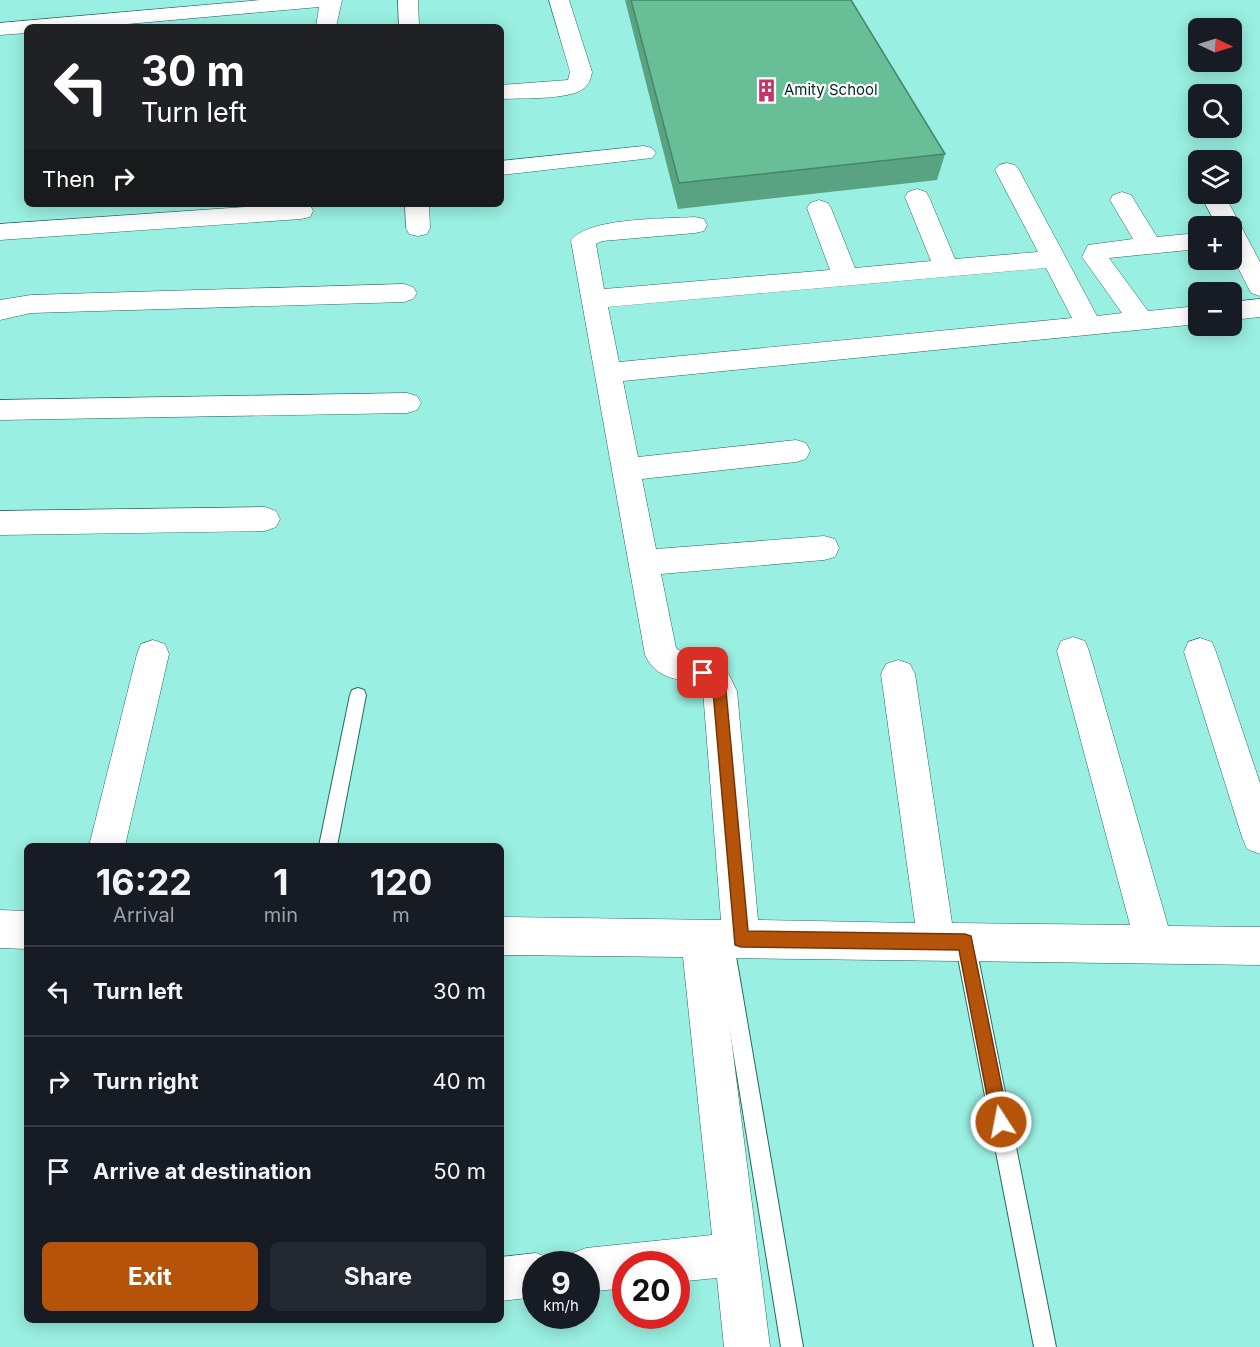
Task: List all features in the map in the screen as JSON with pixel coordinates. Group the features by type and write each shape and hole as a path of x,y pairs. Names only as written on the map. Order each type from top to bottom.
{"street":[{"path":"91,24 200,19 264,6 331,0 327,24"},
{"path":"408,0 409,24"},
{"path":"504,92 565,86 576,84 580,79 581,72 559,0"},
{"path":"258,24 264,6"},
{"path":"0,49 3,28 24,27"},
{"path":"504,168 644,153"},
{"path":"1007,170 1089,325"},
{"path":"917,196 947,269"},
{"path":"1122,200 1149,246"},
{"path":"417,207 418,228"},
{"path":"819,208 846,277"},
{"path":"0,232 96,215 199,211 300,211"},
{"path":"694,225 597,233 588,236 583,241 661,655 670,665 682,670 703,673 713,678 720,691 722,939 736,1254 747,1347"},
{"path":"1242,235 1260,236"},
{"path":"1141,320 1095,257 1097,251 1188,242"},
{"path":"1242,253 1260,287"},
{"path":"593,299 1054,259"},
{"path":"0,311 7,307 32,304 404,293"},
{"path":"1242,310 1260,308"},
{"path":"607,373 1188,316"},
{"path":"0,410 407,403"},
{"path":"625,470 796,451"},
{"path":"0,523 265,519"},
{"path":"643,563 824,548"},
{"path":"1074,651 1155,944"},
{"path":"1200,652 1260,837"},
{"path":"107,843 153,654"},
{"path":"898,674 950,942"},
{"path":"0,929 24,930"},
{"path":"504,936 1260,946"},
{"path":"690,1259 736,1254"},
{"path":"504,1279 522,1277"}],"lane":[{"path":"329,843 358,695"},
{"path":"722,939 792,1347"},
{"path":"950,942 1045,1347"}],"building":[{"name":"Amity School","path":"631,0 851,0 945,154 679,183"}],"place":[{"name":"Amity School","path":"766,90"}],"route":[{"path":"703,673 713,678 720,691 741,939 965,942 1001,1122"}]}
